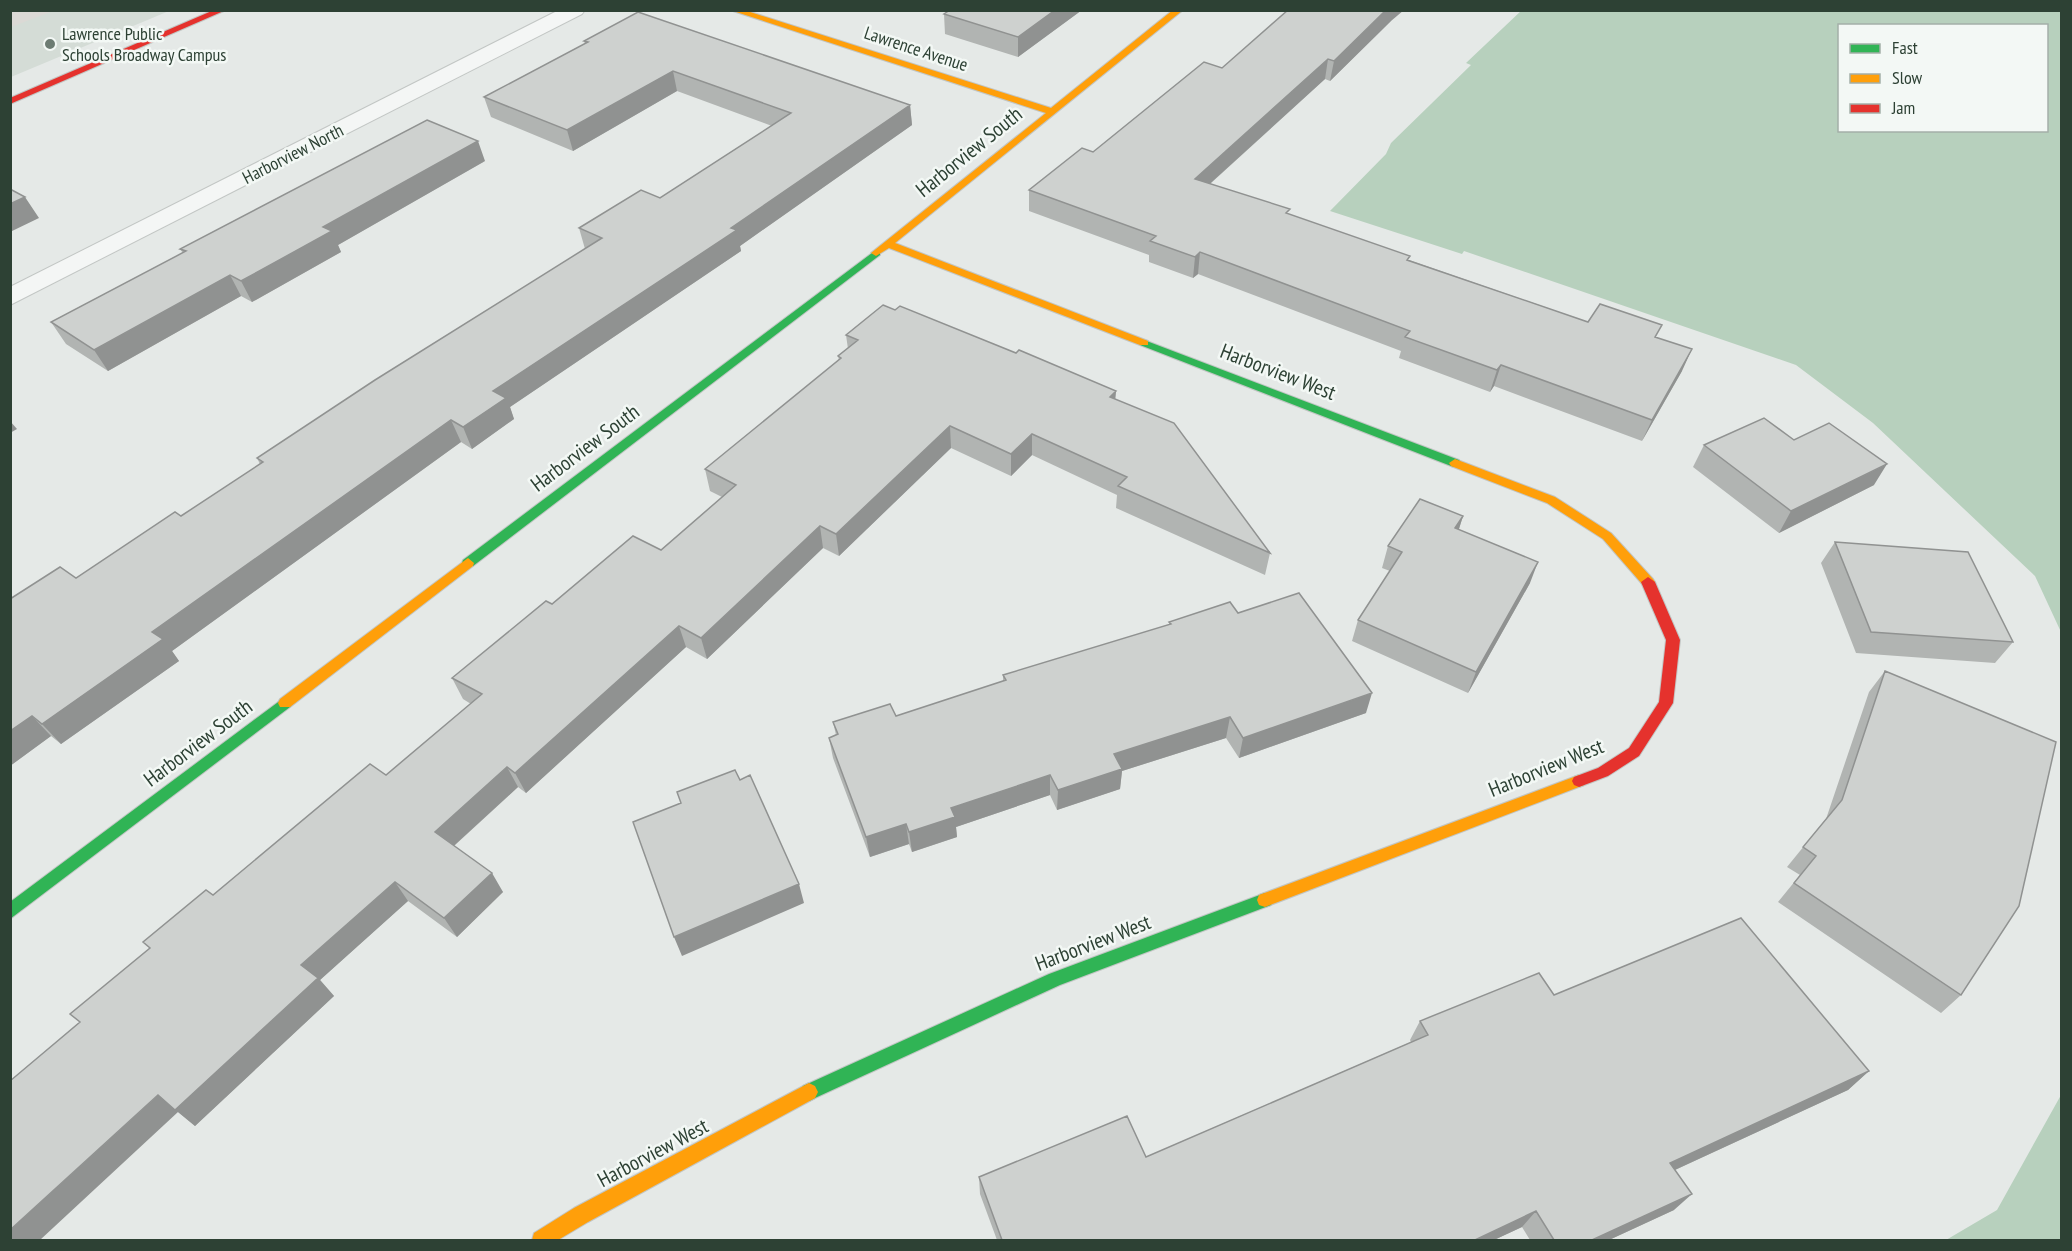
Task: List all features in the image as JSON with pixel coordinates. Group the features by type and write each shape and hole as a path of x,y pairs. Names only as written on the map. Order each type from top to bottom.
{"street":[{"path":"10,101 222,10"},
{"name":"Harborview North","path":"10,297 575,10"},
{"name":"Lawrence Avenue","path":"734,10 1053,112"},
{"name":"Harborview South","path":"10,912 888,244 1179,10"},
{"name":"Harborview West","path":"541,1240 581,1215 832,1080 1056,979 1603,772 1634,752 1666,703 1673,640 1649,583 1607,536 1551,500 888,244"}],"shaded area":[{"path":"11,10 52,10 53,11 11,27"},
{"path":"1522,10 2061,11 2061,632 2035,576 1873,423 1796,365 1464,251 1462,254 1330,211 1386,154 1391,143 1471,65 1466,63"},
{"name":"Lawrence Public Schools Broadway Campus","path":"11,11 169,11 11,77"},
{"path":"2061,1095 2061,1240 1946,1240 1997,1210"}],"building":[{"path":"950,10 1055,10 1018,37 944,14"},
{"path":"1288,10 1386,10 1334,61 1328,59 1195,179 1290,209 1286,213 1410,256 1407,260 1588,322 1600,304 1662,325 1655,337 1692,349 1652,420 1501,365 1497,370 1405,337 1410,331 1200,252 1195,257 1150,241 1156,236 1029,190 1082,148 1093,152 1204,62 1222,68"},
{"path":"638,12 910,105 731,228 737,230 493,391 506,398 463,427 451,420 152,632 163,639 42,724 32,716 10,731 10,599 60,567 76,578 175,512 181,516 263,462 257,458 375,380 602,238 579,228 641,190 660,198 791,113 673,71 567,130 484,97 588,42 584,41"},
{"path":"427,120 478,141 323,227 332,231 241,281 230,275 94,350 51,322 186,251 180,249"},
{"path":"10,189 25,197 10,204"},
{"path":"883,305 895,310 900,306 1016,353 1019,350 1116,391 1110,397 1174,423 1270,553 1118,486 1127,477 1032,434 1011,454 950,426 836,534 820,526 701,638 679,626 515,773 507,767 435,832 492,873 444,918 395,882 301,965 318,978 175,1110 158,1095 10,1230 10,1081 80,1022 70,1014 150,948 143,942 206,890 213,895 370,764 386,775 482,694 452,678 546,601 552,604 633,536 661,550 736,485 705,469 841,358 838,356 858,340 846,335"},
{"path":"1764,418 1794,440 1829,423 1887,464 1791,511 1704,445"},
{"path":"1420,499 1463,516 1455,528 1538,562 1476,672 1358,620 1402,552 1388,546"},
{"path":"1835,542 1968,552 2013,642 1871,632"},
{"path":"1299,593 1372,693 1243,738 1230,717 1114,754 1122,769 1058,790 1050,775 951,808 955,817 909,832 906,824 866,837 829,738 838,734 833,722 890,704 896,716 1006,680 1003,675 1171,624 1169,622 1230,602 1238,613"},
{"path":"1885,671 2056,742 2019,906 1961,995 1794,883 1816,856 1803,847 1842,800"},
{"path":"735,770 740,780 750,775 799,884 674,937 633,822 681,803 677,792"},
{"path":"1741,918 1869,1071 1670,1163 1692,1194 1592,1240 1554,1240 1536,1211 1475,1240 1002,1240 979,1177 1127,1116 1146,1157 1428,1035 1420,1021 1539,973 1554,995"}],"traffic: fast":[{"path":"468,563 876,253"},
{"path":"1144,343 1455,463"},
{"path":"10,912 285,703"},
{"path":"809,1092 1055,979 1265,900"}],"traffic: slow":[{"path":"734,10 1053,112"},
{"path":"876,253 1179,10"},
{"path":"888,244 1144,343"},
{"path":"1455,463 1551,500 1607,536 1648,582"},
{"path":"285,703 468,563"},
{"path":"1265,900 1579,781"},
{"path":"541,1240 581,1215 809,1092"}],"traffic: jam":[{"path":"10,101 222,10"},
{"path":"1579,781 1603,772 1634,752 1666,703 1673,640 1648,582"}],"place":[{"name":"Lawrence Public Schools Broadway Campus","path":"50,44"}]}
